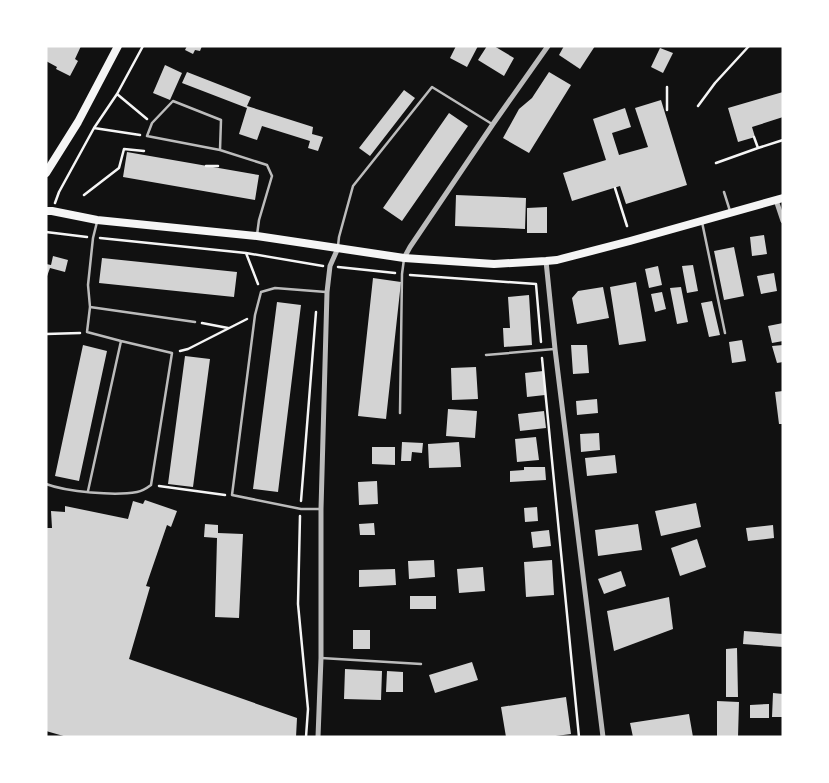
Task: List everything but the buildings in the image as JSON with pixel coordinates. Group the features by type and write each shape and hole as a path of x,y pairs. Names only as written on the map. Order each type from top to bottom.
{"main road":[{"path":"46,173 78,122 118,46"},
{"path":"49,211 98,220 257,236 404,258 494,264 557,260 779,199"}],"street":[{"path":"404,258 493,124 548,46"},
{"path":"779,199 783,221"},
{"path":"318,737 321,658 321,510 327,292 330,266 338,248"},
{"path":"546,261 555,349 603,737"}],"lane":[{"path":"338,248 338,237 353,186 432,87 493,124"},
{"path":"220,150 221,120 173,101 152,124 147,136 220,150 267,165 272,176 259,220 257,236"},
{"path":"724,192 730,213"},
{"path":"46,484 58,488 116,494 139,492 151,485 172,354 87,332 90,307 88,285 98,220"},
{"path":"702,221 725,333"},
{"path":"400,413 402,274 404,258"},
{"path":"321,510 301,509 232,496 255,315 261,292 275,288 327,292"},
{"path":"90,307 195,322"},
{"path":"88,491 121,341"},
{"path":"486,355 555,349"},
{"path":"321,658 422,664"}],"path":[{"path":"49,211 94,128 117,94 143,46"},
{"path":"698,106 715,83 748,46"},
{"path":"666,87 667,110"},
{"path":"117,94 152,124"},
{"path":"94,128 147,136"},
{"path":"754,137 758,148"},
{"path":"716,163 783,140"},
{"path":"84,195 119,168 124,149 144,151"},
{"path":"206,166 218,166"},
{"path":"615,188 627,226"},
{"path":"46,232 246,253 319,265 402,274 536,284 579,737"},
{"path":"246,253 261,292"},
{"path":"172,354 188,349 255,315"},
{"path":"195,322 228,328"},
{"path":"46,334 87,332"},
{"path":"151,485 232,496"}]}
